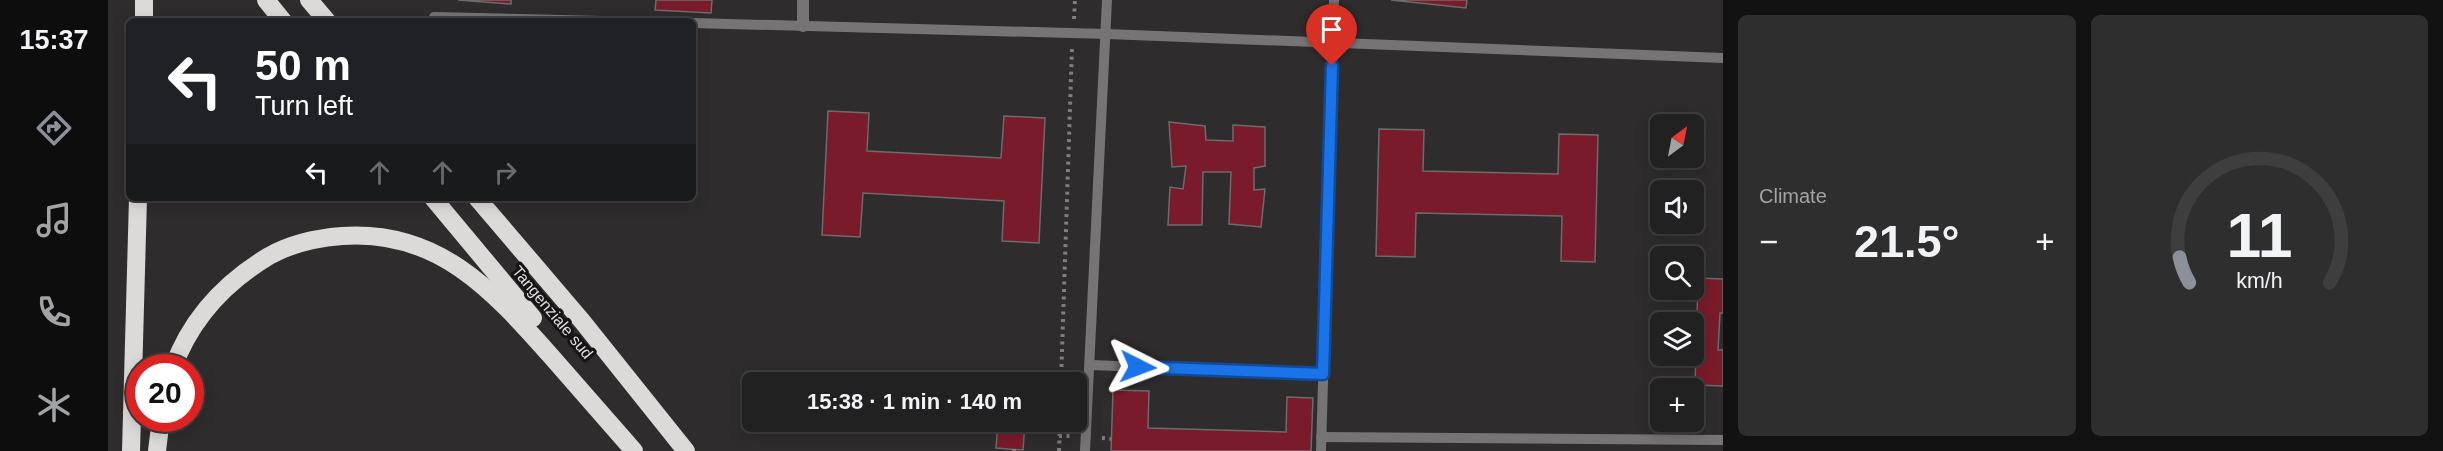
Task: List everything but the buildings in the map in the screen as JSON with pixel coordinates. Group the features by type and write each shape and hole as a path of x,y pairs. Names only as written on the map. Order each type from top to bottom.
{"highway":[{"path":"144,0 144,18"},
{"path":"266,0 281,18"},
{"path":"309,0 324,18"},
{"path":"130,451 138,201"},
{"name":"Tangenziale sud","path":"434,201 549,346 643,451"},
{"name":"Tangenziale sud","path":"480,201 582,321 686,451"},
{"path":"180,354 196,321 220,290 250,267 279,250 315,238 356,235 394,239 432,252 472,275 549,346 634,451"},
{"path":"157,451 159,432"}],"street":[{"path":"803,0 803,26"}],"lane":[{"path":"1085,451 1091,365 1107,0"},
{"path":"1321,451 1334,0"},
{"path":"434,17 476,18"},
{"path":"696,23 1107,34 1723,58"},
{"path":"1091,365 1323,374"},
{"path":"1322,437 1723,440"}],"path":[{"path":"1061,372 1075,0"},
{"path":"1059,451 1060,432"}],"route":[{"path":"1138,367 1323,374 1332,66"}]}
